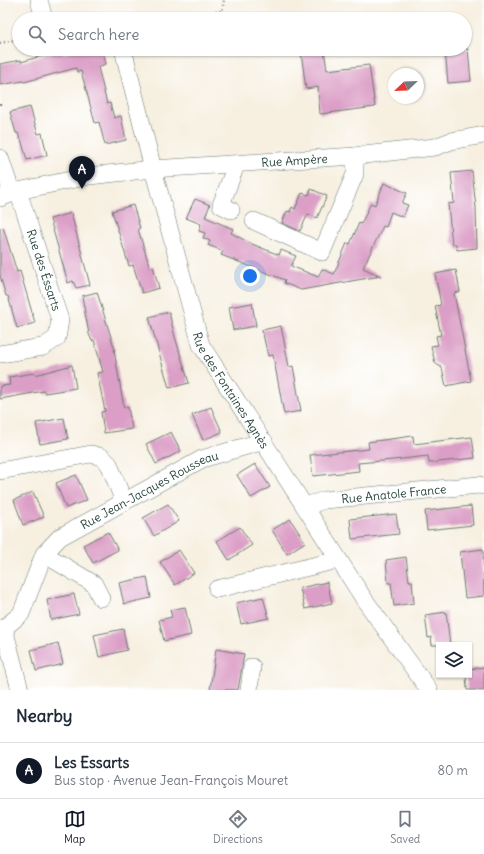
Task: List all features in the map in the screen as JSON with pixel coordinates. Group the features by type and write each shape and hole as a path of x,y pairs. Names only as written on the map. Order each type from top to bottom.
{"street":[{"path":"39,0 42,12"},
{"name":"Rue des Fontaines Agnès","path":"125,56 153,169 201,345 264,441 338,560 429,690"},
{"name":"Rue Ampère","path":"10,194 89,176 153,169 236,165 355,156 435,147 451,141 484,135"},
{"name":"Rue Ampère","path":"435,147 457,150 484,148"},
{"path":"254,221 322,252 355,174 355,156"},
{"name":"Rue des Éssarts","path":"0,158 10,194 60,320 57,338 43,347 0,354"},
{"path":"231,210 221,205 236,165"},
{"name":"Rue Jean-Jacques Rousseau","path":"2,628 21,614 44,554 60,537 202,459 264,441"},
{"path":"0,471 91,454 102,457 109,464 124,502"},
{"name":"Rue Anatole France","path":"305,506 325,500 479,485 484,486"},
{"path":"44,554 94,584 101,598"},
{"path":"217,589 338,560"},
{"path":"2,628 20,690"},
{"path":"249,690 252,667"}],"path":[{"path":"215,12 222,11 224,0"},
{"path":"0,42 12,40"}],"building":[{"path":"42,56 104,56 106,64 98,67 107,104 110,103 114,118 121,116 126,140 105,145 99,122 95,123 81,71 77,72 76,68 24,82 0,85 0,64 21,60 21,62"},
{"path":"302,56 325,56 327,70 369,65 375,107 320,114 318,87 306,89"},
{"path":"446,56 469,56 471,81 448,83"},
{"path":"30,107 38,134 42,133 47,155 27,160 21,139 18,133 16,133 10,112"},
{"path":"472,171 476,208 477,248 457,250 456,244 452,244 448,204 454,203 451,173"},
{"path":"384,183 407,193 402,203 408,205 403,217 391,212 386,227 383,226 363,268 381,276 301,290 284,283 285,280 221,255 223,251 208,245 210,241 203,238 205,233 199,231 201,224 186,218 195,199 210,205 205,217 233,229 231,233 252,244 279,255 281,250 296,256 291,266 318,277 322,269 334,274 347,243 350,244 359,223 361,224 371,203 375,205"},
{"path":"311,189 327,196 317,218 308,214 300,231 282,223 287,211 290,212 292,207 295,209 302,193 309,195"},
{"path":"133,205 140,228 138,229 150,268 153,266 159,288 142,293 133,265 129,266 112,211"},
{"path":"71,213 90,285 76,288 73,281 68,283 50,219"},
{"path":"3,227 17,272 20,271 35,323 17,328 8,296 6,296 0,276 0,228"},
{"path":"456,270 460,292 454,293 471,381 446,386 442,368 435,363 431,346 438,345 436,336 441,335 435,306 441,305 435,274"},
{"path":"97,292 115,350 124,408 128,407 132,429 104,433 101,412 105,411 97,373 103,372 94,340 92,341 89,334 82,296"},
{"path":"252,303 256,326 233,330 229,307"},
{"path":"169,312 189,383 169,388 149,317"},
{"path":"281,326 289,367 293,366 301,411 284,414 273,355 268,356 262,330"},
{"path":"72,365 76,388 45,393 44,391 0,399 0,386 10,385 9,377 34,373 35,375"},
{"path":"211,407 222,432 203,440 192,415"},
{"path":"64,418 68,439 40,444 36,423"},
{"path":"171,432 181,451 156,464 146,444"},
{"path":"413,436 414,444 472,437 475,458 429,463 428,456 358,463 359,471 313,476 310,455 369,449 368,442"},
{"path":"255,464 270,487 251,498 237,475"},
{"path":"76,475 87,500 66,508 56,483"},
{"path":"33,492 44,517 23,525 14,500"},
{"path":"168,504 179,521 154,536 143,518"},
{"path":"471,506 473,525 427,530 425,511"},
{"path":"396,514 399,534 352,539 350,519"},
{"path":"290,519 305,542 287,554 272,530"},
{"path":"240,527 252,545 229,560 217,541"},
{"path":"108,532 118,550 93,563 83,545"},
{"path":"483,549 484,596 465,598 460,552"},
{"path":"179,550 194,573 175,585 160,562"},
{"path":"406,557 409,581 412,581 414,603 394,606 391,583 388,583 386,560"},
{"path":"147,577 151,598 124,604 119,583"},
{"path":"327,582 332,603 305,609 300,588"},
{"path":"74,594 79,614 51,620 47,600"},
{"path":"263,597 269,618 241,624 236,603"},
{"path":"185,607 191,635 164,641 159,620 172,617 170,610"},
{"path":"446,612 450,642 436,642 436,645 432,645 431,637 428,638 425,615"},
{"path":"123,629 127,650 99,657 94,635"},
{"path":"58,643 63,664 36,671 31,650"},
{"path":"216,649 244,654 238,690 210,690"},
{"path":"484,667 484,690 467,690 466,678 472,678 472,669"}],"place":[{"name":"Les Essarts","path":"82,189"}]}
